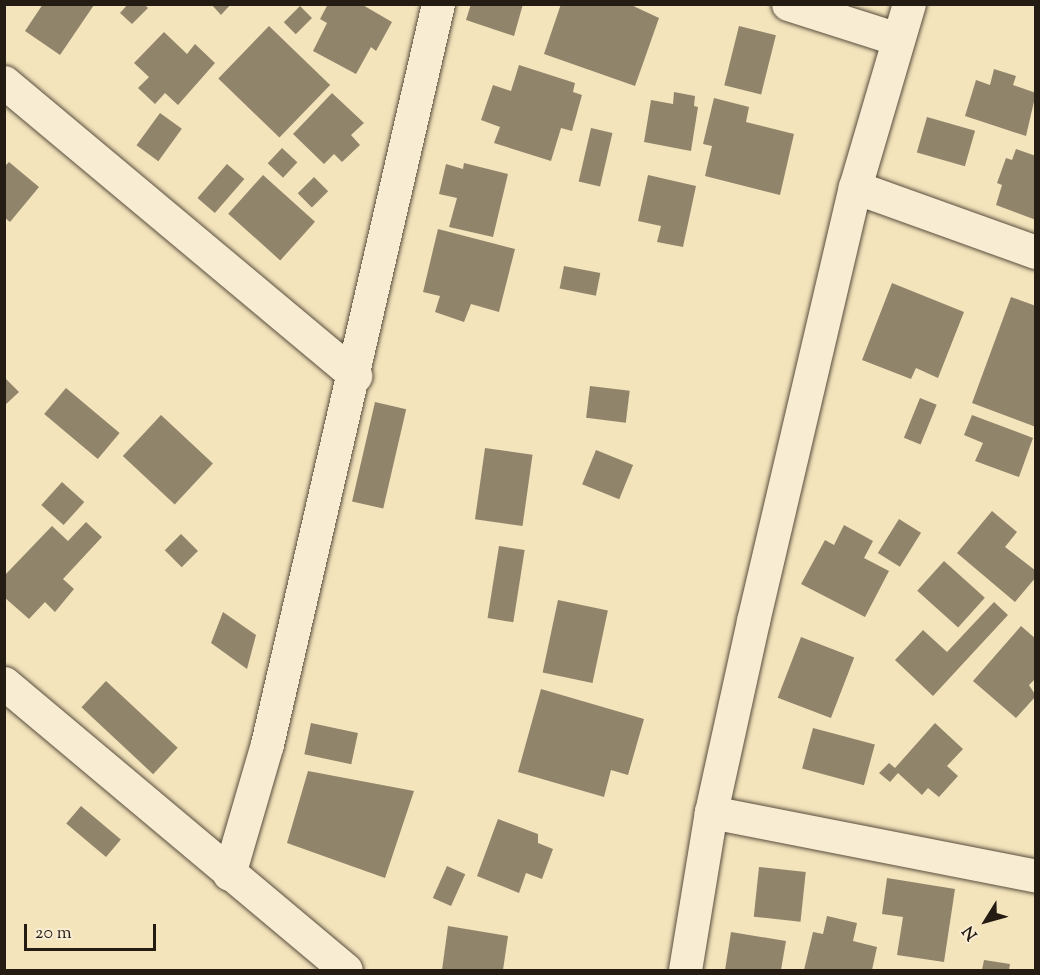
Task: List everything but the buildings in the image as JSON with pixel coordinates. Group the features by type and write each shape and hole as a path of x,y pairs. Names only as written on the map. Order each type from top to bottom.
{"street":[{"path":"230,874 267,744 355,376 438,4"},
{"path":"788,4 898,39"},
{"path":"685,970 711,812 855,187 909,4"},
{"path":"4,82 355,376"},
{"path":"855,187 1035,252"},
{"path":"4,683 346,970"},
{"path":"711,812 1035,876"}]}
